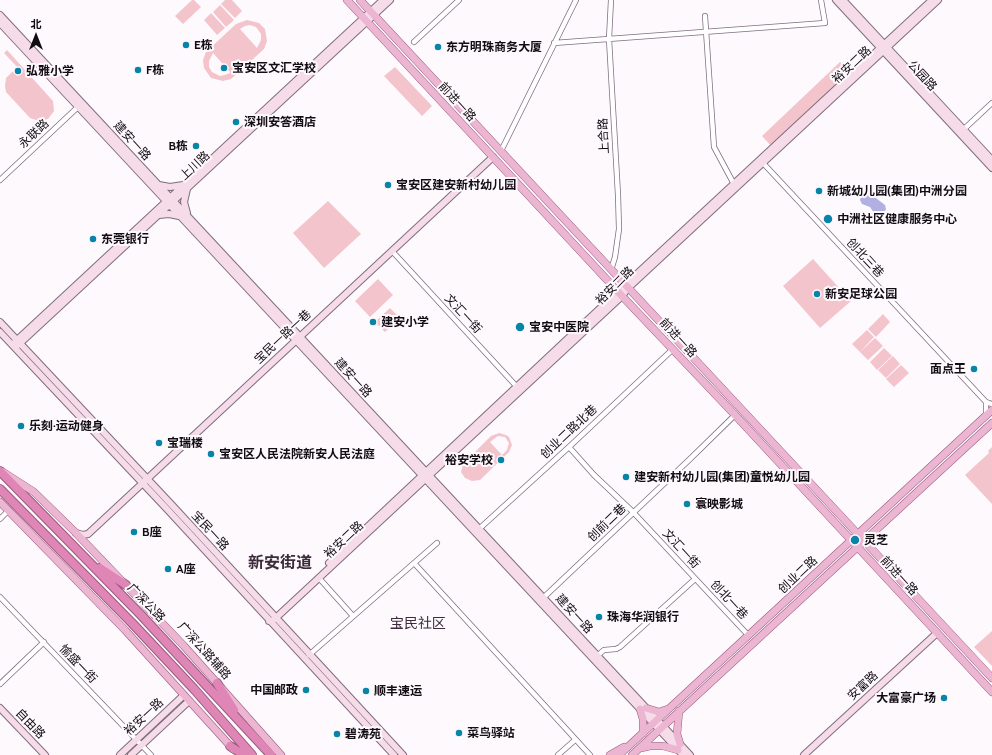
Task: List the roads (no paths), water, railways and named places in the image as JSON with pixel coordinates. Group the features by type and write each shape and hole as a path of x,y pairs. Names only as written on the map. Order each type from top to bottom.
{"highway":[{"name":"广深公路","path":"0,470 141,615 270,755"},
{"name":"广深公路","path":"0,489 133,624 194,689 252,755"},
{"path":"86,559 126,585"},
{"path":"217,683 244,726"},
{"path":"230,746 244,755"}],"main road":[{"name":"前进一路","path":"347,0 992,692"},
{"name":"前进一路","path":"360,0 992,678"},
{"name":"上川路","path":"373,13 383,0"},
{"name":"上川路","path":"16,344 365,20 390,0"},
{"name":"公园路","path":"836,0 884,47"},
{"name":"公园路","path":"843,0 884,47 962,131 992,160"},
{"name":"裕安二路","path":"735,186 763,163 932,0"},
{"name":"裕安二路","path":"269,621 272,621 275,616 620,294 626,286 884,47 938,0"},
{"name":"建安一路","path":"0,15 80,105 680,750 690,755"},
{"name":"建安一路","path":"0,23 80,105"},
{"name":"公园路","path":"962,131 992,168"},
{"name":"宝民一路一巷","path":"88,534 493,157"},
{"path":"186,186 184,202 185,217 157,213 158,201 156,187 186,186"},
{"name":"宝民一路","path":"0,322 16,344 275,616 403,755"},
{"name":"宝民一路","path":"0,332 16,344"},
{"path":"666,342 665,340 667,336 673,336"},
{"name":"创业二路","path":"619,755 992,410"},
{"name":"创业二路","path":"632,755 992,423"},
{"name":"广深公路辅路","path":"0,470 34,492 75,532 184,646 281,755"},
{"name":"裕安二路","path":"275,616 319,578 425,476"},
{"name":"建安一路","path":"425,476 479,529 541,600 597,656 643,709"},
{"name":"宝民一路","path":"145,481 269,621 394,755"},
{"path":"0,502 125,630 238,755"},
{"path":"75,532 80,535 88,534 86,539 89,547"},
{"path":"907,601 906,598 909,594 914,595"},
{"name":"安富路","path":"804,755 937,633"},
{"name":"裕安一路","path":"120,755 184,695"},
{"name":"裕安一路","path":"131,755 189,701"},
{"name":"自由路","path":"0,708 45,755"},
{"path":"642,733 643,709 659,712 670,708"},
{"path":"635,755 639,748 650,746 663,746 680,750 677,734 679,711"},
{"path":"610,755 633,742"}],"street":[{"path":"414,42 459,0"},
{"path":"501,151 576,0"},
{"name":"上合路","path":"611,0 609,39 619,229 616,257 611,270"},
{"path":"554,43 825,23 821,0"},
{"path":"705,16 714,147 735,186"},
{"path":"962,131 992,103"},
{"name":"永联路","path":"0,180 80,105"},
{"name":"创北三巷","path":"763,163 986,402"},
{"name":"文汇一街","path":"392,251 518,389"},
{"name":"创业二路北巷","path":"479,529 569,447 672,349"},
{"path":"986,416 986,402 992,404"},
{"name":"创前二巷","path":"541,600 735,415"},
{"name":"文汇一街","path":"569,447 594,475 632,512 695,579"},
{"path":"0,519 8,510"},
{"path":"310,655 437,543"},
{"path":"414,563 590,755"},
{"path":"319,578 353,616"},
{"path":"597,656 604,650 616,649 620,647 695,579"},
{"name":"创北一巷","path":"695,579 748,635"},
{"name":"愉盛一街","path":"0,597 151,755"},
{"path":"0,684 44,642"},
{"path":"558,755 576,740"}],"water":[{"path":"868,192 885,205 885,211 874,213 870,207 862,204 860,200 861,196"}],"place":[{"name":"E栋","path":"186,45"},
{"name":"东方明珠商务大厦","path":"438,47"},
{"name":"宝安区文汇学校","path":"224,68"},
{"name":"F栋","path":"138,70"},
{"name":"弘雅小学","path":"18,71"},
{"name":"深圳安答酒店","path":"236,122"},
{"name":"B栋","path":"196,146"},
{"name":"宝安区建安新村幼儿园","path":"388,185"},
{"name":"新城幼儿园(集团)中洲分园","path":"819,191"},
{"name":"中洲社区健康服务中心","path":"828,219"},
{"name":"东莞银行","path":"93,239"},
{"name":"新安足球公园","path":"817,294"},
{"name":"建安小学","path":"373,322"},
{"name":"宝安中医院","path":"520,327"},
{"name":"面点王","path":"974,369"},
{"name":"乐刻·运动健身","path":"21,426"},
{"name":"宝瑞楼","path":"159,443"},
{"name":"宝安区人民法院新安人民法庭","path":"211,454"},
{"name":"裕安学校","path":"501,460"},
{"name":"建安新村幼儿园(集团)童悦幼儿园","path":"626,477"},
{"name":"寰映影城","path":"687,504"},
{"name":"B座","path":"134,532"},
{"name":"灵芝","path":"855,540"},
{"name":"A座","path":"168,569"},
{"name":"珠海华润银行","path":"599,617"},
{"name":"中国邮政","path":"306,690"},
{"name":"顺丰速运","path":"366,691"},
{"name":"大富豪广场","path":"944,698"},
{"name":"菜鸟驿站","path":"459,733"},
{"name":"碧涛苑","path":"337,734"}],"district":[{"name":"新安街道","path":"280,563"},
{"name":"宝民社区","path":"418,624"}]}
